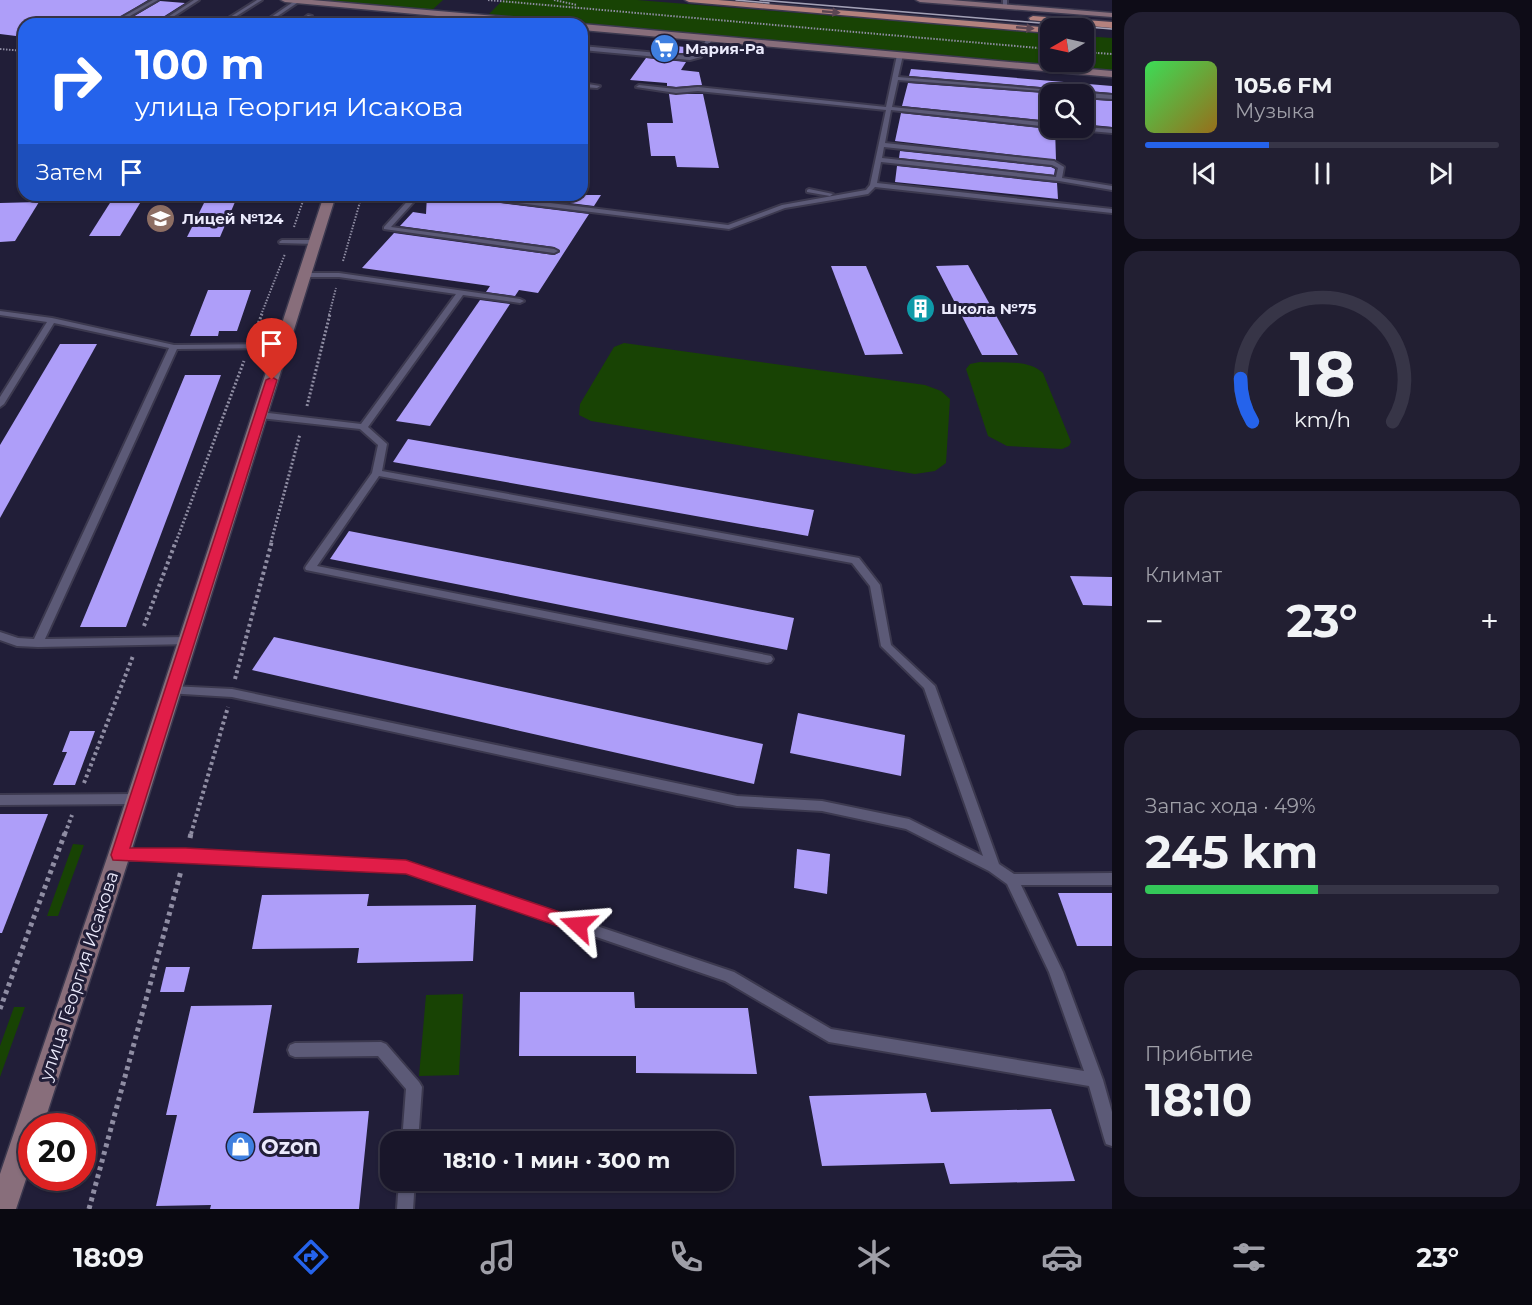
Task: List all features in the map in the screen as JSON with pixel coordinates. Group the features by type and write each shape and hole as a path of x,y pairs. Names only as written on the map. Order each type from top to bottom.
{"main road":[{"path":"688,0 1040,29"},
{"path":"914,9 1112,25"}],"street":[{"path":"285,0 486,18"},
{"path":"920,0 1005,3 1112,15"},
{"path":"450,18 453,15"},
{"path":"588,28 1112,74"},
{"name":"улица Георгия Исакова","path":"2,1209 119,855 328,201"}],"lane":[{"path":"123,18 156,0"},
{"path":"168,18 197,0"},
{"path":"231,18 260,0"},
{"path":"272,18 298,1"},
{"path":"588,49 690,58 699,56 710,38"},
{"path":"518,201 729,227 784,206 843,196 869,195 883,145 900,55"},
{"path":"896,78 1040,91"},
{"path":"588,85 597,86"},
{"path":"639,87 676,91 698,89 1040,124"},
{"path":"1094,96 1112,97"},
{"path":"1094,129 1112,131"},
{"path":"883,145 1054,163 1061,167 1059,179"},
{"path":"879,160 1059,179 1112,188"},
{"path":"873,185 1112,212"},
{"path":"809,192 843,196"},
{"path":"411,201 386,228 554,251"},
{"path":"286,242 315,242"},
{"path":"306,275 339,275 520,301"},
{"path":"363,427 460,292"},
{"path":"0,313 52,320 174,347 283,346"},
{"path":"0,404 52,320"},
{"path":"38,643 174,347"},
{"path":"260,415 363,427 383,444 377,473 310,568 767,659"},
{"path":"377,473 855,560 876,585 886,646 929,686 994,867"},
{"path":"0,636 17,642 38,643 188,641"},
{"path":"171,690 232,693 737,801 822,806 909,824 994,867 1012,880 1056,972 1095,1080 1112,1138"},
{"path":"0,800 136,799"},
{"path":"119,855 186,855 406,867 729,976 829,1035 1095,1080"},
{"path":"1012,880 1112,879"},
{"path":"295,1050 381,1049 414,1087 411,1131"},
{"path":"405,1209 406,1191"}],"path":[{"path":"488,0 1040,48"},
{"path":"524,3 533,0"},
{"path":"0,49 18,50"},
{"path":"1094,53 1112,54"},
{"path":"0,1009 303,201"}],"green space":[{"path":"314,0 443,0 431,11"},
{"path":"503,0 637,0 1040,32 1040,64 588,25 588,18 487,16"},
{"path":"1094,37 1112,38 1112,70 1094,68"},
{"path":"624,343 925,385 941,391 950,399 946,463 935,471 915,474 591,421 579,415 580,404 614,347"},
{"path":"980,362 1022,364 1043,373 1071,442 1069,446 1062,449 1007,446 988,436 966,369 970,364"},
{"path":"73,844 84,845 58,916 47,916"},
{"path":"463,994 459,1075 419,1076 426,995"},
{"path":"14,1007 25,1007 0,1077 0,1046"}],"building":[{"path":"0,0 148,0 118,18 18,18 18,36 0,34"},
{"path":"160,1 185,3 161,18 131,18"},
{"path":"656,44 695,48 690,54 652,50"},
{"path":"646,58 686,62 681,70 699,72 702,85 676,87 667,86 667,83 630,80"},
{"path":"911,69 1088,84 1040,84 1040,87 909,76"},
{"path":"908,83 1040,93 1040,120 902,106"},
{"path":"1094,84 1112,86 1112,93 1094,91"},
{"path":"669,94 703,94 719,168 677,167 675,156 651,156 647,123 673,123"},
{"path":"1094,100 1112,101 1112,127 1094,125"},
{"path":"901,113 1040,128 1040,138 1055,138 1056,160 895,141"},
{"path":"900,151 1055,169 1054,175 899,158"},
{"path":"897,166 1057,183 1058,199 895,182"},
{"path":"588,195 601,195 594,206 553,201 588,201"},
{"path":"111,201 141,201 120,236 89,236"},
{"path":"205,201 235,201 220,237 187,237"},
{"path":"427,201 485,201 589,214 538,293 519,290 515,296 486,292 490,286 362,268 394,233 554,255 560,252 554,247 400,226 413,212 426,214"},
{"path":"39,202 15,241 0,242 0,203"},
{"path":"968,265 1018,355 982,355 936,266"},
{"path":"831,266 866,266 903,354 865,355"},
{"path":"208,290 251,290 237,331 219,331 218,336 190,336"},
{"path":"480,300 510,304 430,426 396,421"},
{"path":"60,344 97,344 0,518 0,445"},
{"path":"185,375 221,375 126,627 80,627"},
{"path":"408,439 814,510 808,536 393,462"},
{"path":"349,531 794,618 787,650 330,559"},
{"path":"1070,576 1112,577 1112,606 1083,605"},
{"path":"274,637 763,744 754,784 252,670"},
{"path":"798,713 905,735 901,776 790,753"},
{"path":"70,731 95,731 75,785 53,785 67,752 62,752"},
{"path":"0,814 48,814 2,933 0,933"},
{"path":"797,849 830,854 827,894 794,888"},
{"path":"1058,893 1112,893 1112,946 1077,946"},
{"path":"369,894 367,906 476,905 473,961 357,963 359,948 252,949 262,895"},
{"path":"166,967 190,967 184,992 160,992"},
{"path":"520,992 634,992 635,1008 748,1008 757,1074 636,1073 636,1056 519,1056"},
{"path":"272,1005 253,1113 369,1111 359,1209 210,1209 211,1205 156,1206 177,1115 166,1115 191,1006"},
{"path":"926,1093 931,1112 1051,1109 1075,1181 950,1184 944,1163 822,1166 809,1096"}],"tram line":[{"path":"736,0 769,3"},
{"path":"760,0 1112,29"}],"place":[{"name":"Мария-Ра","path":"664,49"},
{"name":"Лицей №124","path":"161,219"},
{"name":"Школа №75","path":"920,309"},
{"name":"Ozon","path":"240,1147"}],"route":[{"path":"272,380 119,855 186,855 406,867 578,925"}]}
